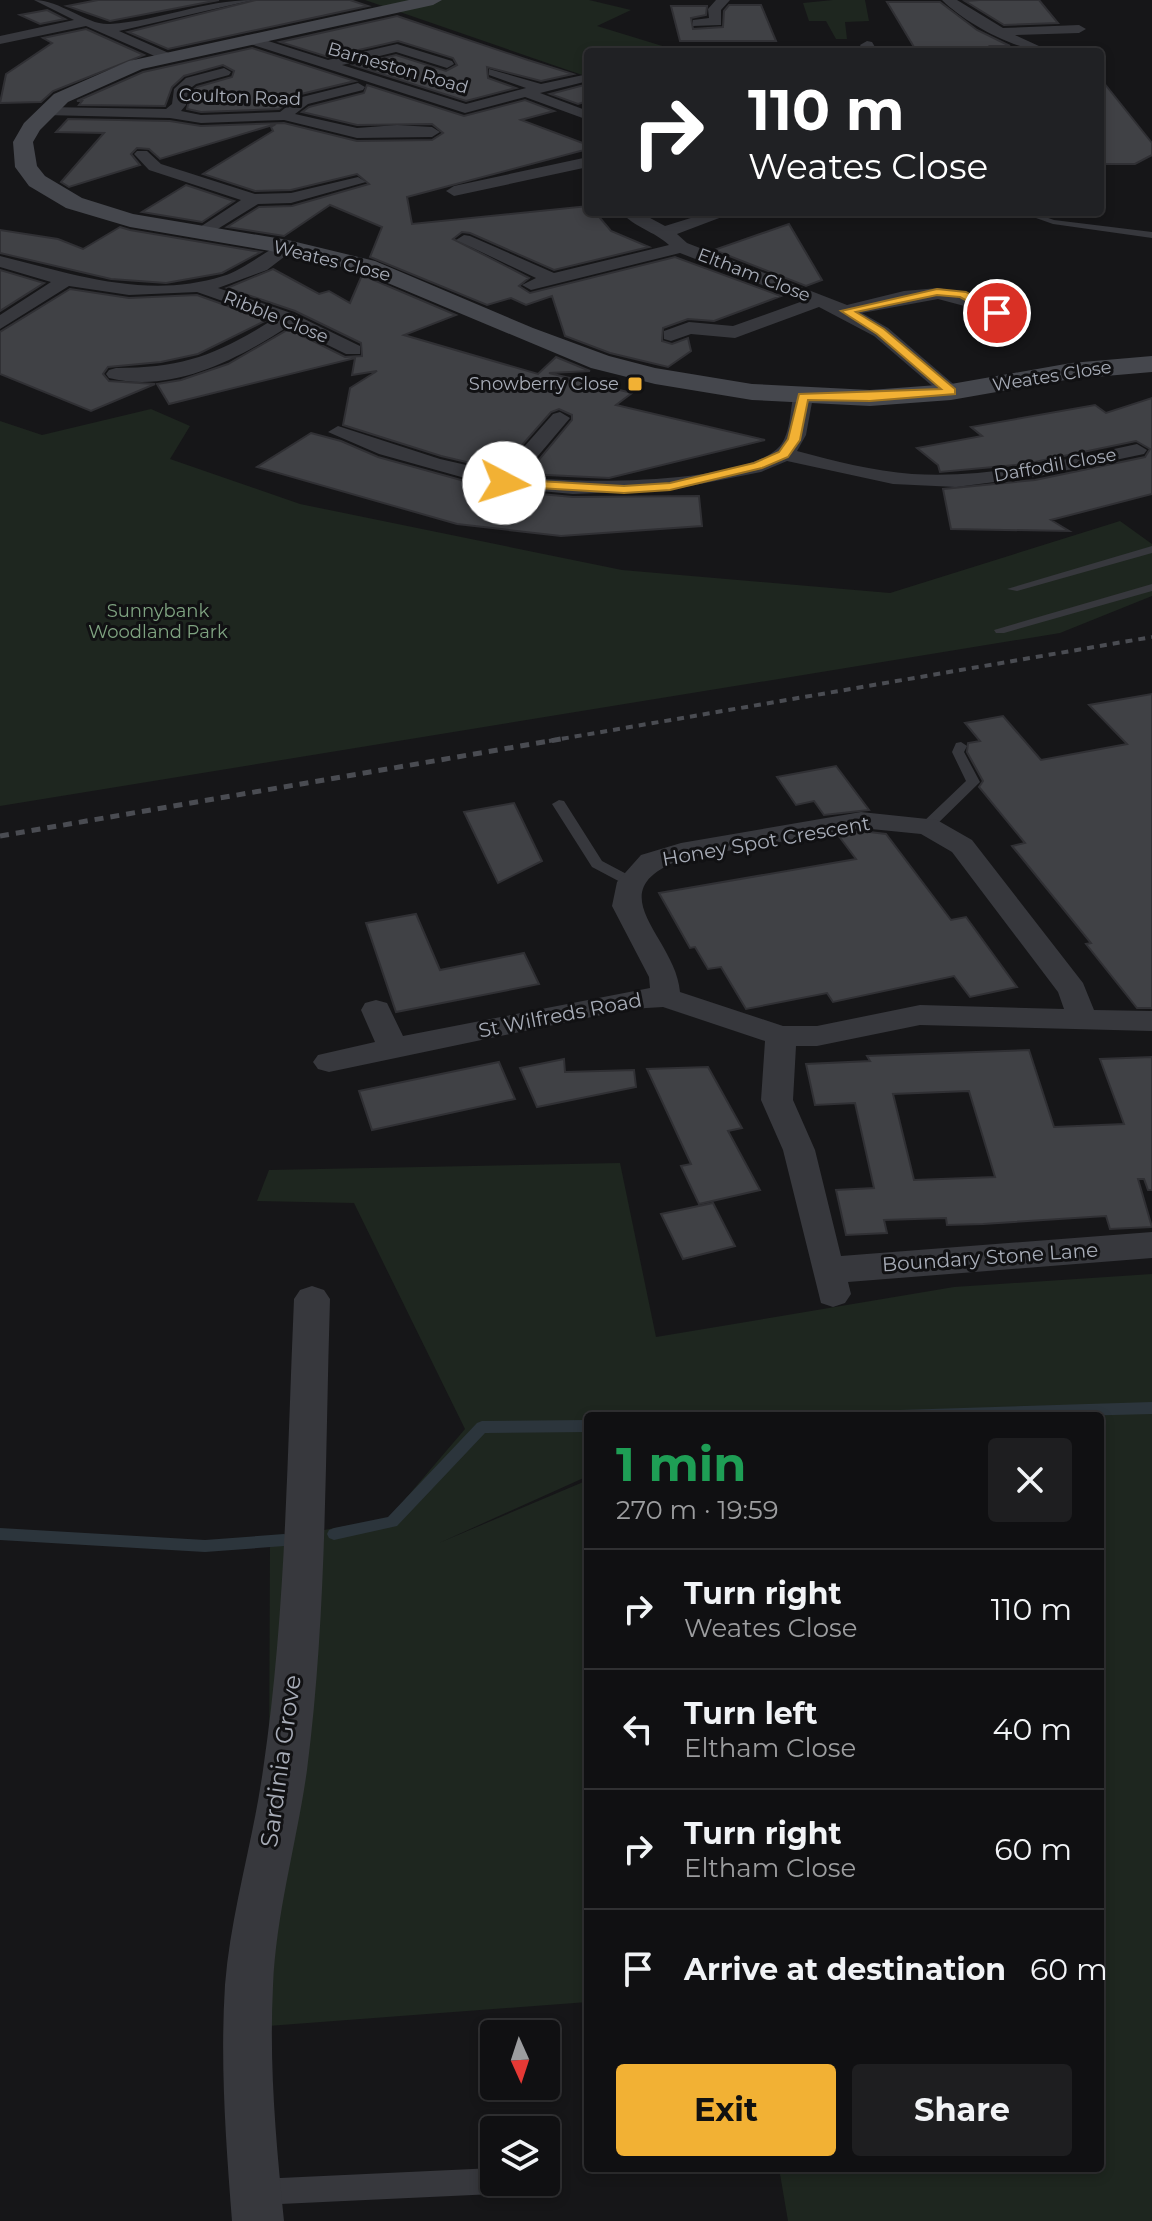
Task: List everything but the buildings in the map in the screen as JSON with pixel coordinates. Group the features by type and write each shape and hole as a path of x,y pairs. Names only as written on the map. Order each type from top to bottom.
{"street":[{"path":"40,0 166,57"},
{"path":"103,30 247,0"},
{"name":"Weates Close","path":"433,0 166,57 83,86 45,111 23,142 26,167 37,181 54,193 101,213 288,247 367,266 600,362 705,385 803,397 870,398 951,392 1071,371 1152,364"},
{"path":"698,23 723,24 714,9 724,0"},
{"path":"948,0 964,7 997,31 1036,48"},
{"path":"0,40 84,22"},
{"path":"997,31 1078,29"},
{"name":"Barneston Road","path":"249,39 465,109 584,77"},
{"path":"325,65 397,48 447,64"},
{"path":"170,114 179,105 181,89 191,81 224,72"},
{"path":"494,72 541,89"},
{"path":"284,116 303,101 358,87"},
{"path":"526,93 584,115"},
{"name":"Coulton Road","path":"45,111 170,114 201,119 284,116 347,132 432,132"},
{"path":"142,154 155,167 254,199 291,198 358,182"},
{"path":"454,191 584,163"},
{"path":"569,165 584,171"},
{"path":"473,185 496,194"},
{"path":"203,233 254,199"},
{"name":"Eltham Close","path":"634,216 644,224 665,232 681,247 846,311 881,332 951,392"},
{"name":"Eltham Close","path":"665,232 715,216"},
{"path":"442,246 486,233"},
{"path":"464,240 552,278"},
{"path":"0,261 65,281 111,287 199,287 257,269 288,247"},
{"path":"531,285 582,269 635,262 681,247"},
{"path":"0,323 65,281"},
{"name":"Ribble Close","path":"199,287 288,318 353,350"},
{"path":"846,311 937,292 963,294 994,308 997,313 990,318"},
{"path":"671,335 689,328 735,332 819,301"},
{"path":"116,374 144,382 213,364 288,318"},
{"path":"338,432 397,455 504,483 576,489 670,486 758,466 784,454 794,440 803,397"},
{"path":"504,483 560,418"},
{"name":"Daffodil Close","path":"784,454 857,473 927,481 1013,477 1137,450"},
{"name":"Honey Spot Crescent","path":"631,882 651,861 681,851 861,820 927,826 962,846 1072,990 1082,1018"},
{"path":"631,882 626,906 664,977 665,997"},
{"name":"St Wilfreds Road","path":"329,1062 630,999 665,997 781,1036 817,1036 920,1015 1152,1021"},
{"path":"376,1010 394,1049"},
{"name":"Boundary Stone Lane","path":"781,1036 777,1100 799,1150 830,1282 919,1265 1152,1245"},
{"name":"Sardinia Grove","path":"258,2206 247,2100 249,1984 260,1899 285,1771 300,1605 312,1299"}],"lane":[{"path":"1035,216 1053,222 1152,235"},
{"path":"1013,589 1152,549"},
{"path":"1000,630 1152,587"},
{"path":"927,826 973,782 958,752 961,746"},
{"path":"559,804 597,864 613,876 631,882"},
{"path":"258,2206 480,2182"}],"green space":[{"path":"365,0 589,0 631,10 597,26 669,48 584,48 584,76"},
{"path":"865,0 869,21 845,22 847,39 836,39 826,21 809,21 803,3"},
{"name":"Sunnybank Woodland Park","path":"151,409 190,426 170,459 300,504 622,570 890,593 1120,521 1152,544 1152,596 1060,633 0,806 0,421 42,435"},
{"path":"620,1163 656,1337 954,1287 1152,1274 1152,2221 788,2221 780,2172 1104,2172 1104,1412 584,1412 584,1478 439,1543 584,1482 584,2002 268,2026 270,1540 389,1518 465,1429 354,1203 257,1201 269,1170"}],"waterway":[{"path":"1026,1412 1152,1408"},
{"path":"334,1534 392,1522 482,1427 584,1426"},
{"path":"0,1534 205,1546 284,1540"}],"railway":[{"path":"549,741 1152,637"},
{"path":"0,836 561,739"}],"place":[{"name":"Snowberry Close","path":"635,384"}],"route":[{"path":"504,483 624,490 670,486 758,466 784,454 794,440 803,397 870,398 951,392 881,332 846,311 937,292 963,294 994,308 997,313"}]}
